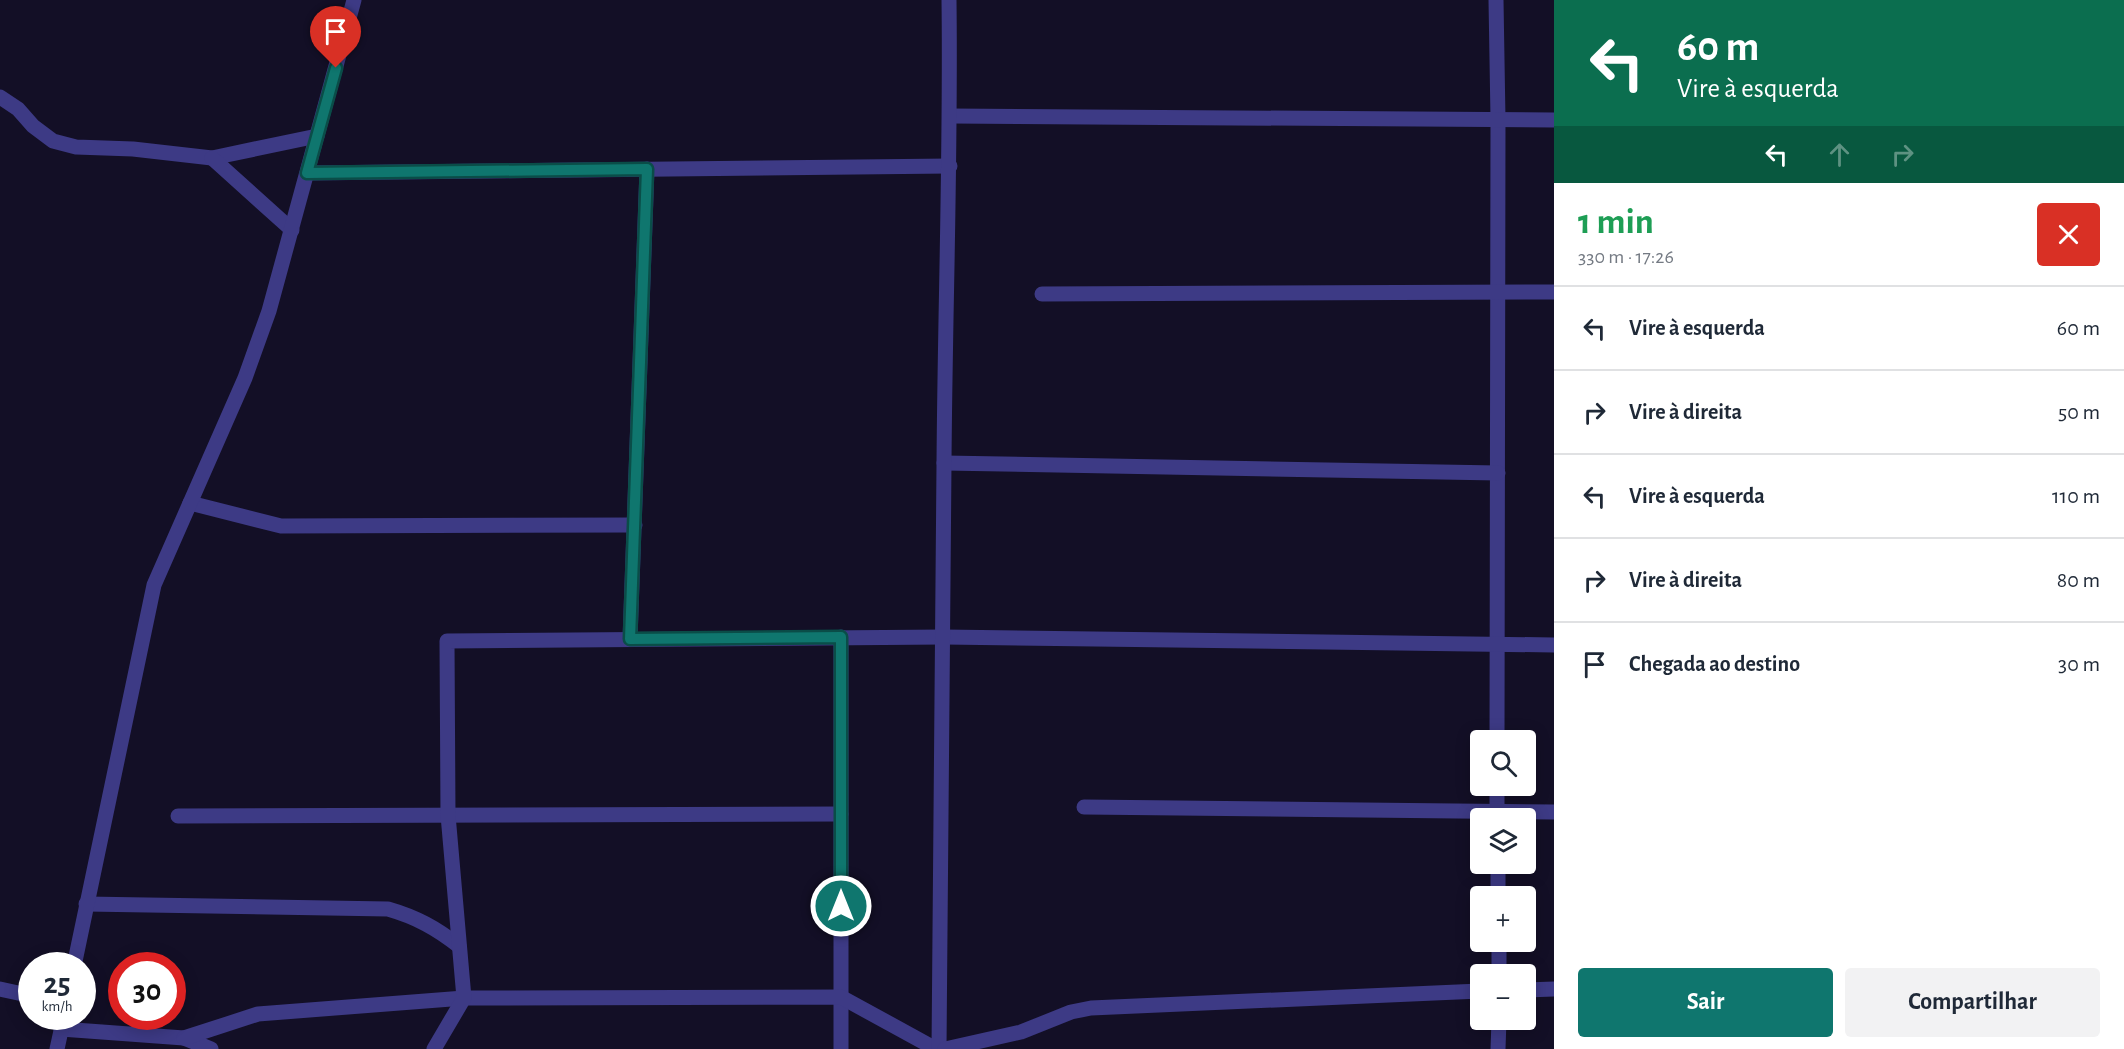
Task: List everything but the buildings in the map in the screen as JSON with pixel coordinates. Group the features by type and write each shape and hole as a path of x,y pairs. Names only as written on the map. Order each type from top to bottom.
{"street":[{"path":"77,952 154,585 245,378 269,311 354,0"},
{"path":"184,1038 258,1014 464,998 841,997 938,1049 944,463 951,116 949,0"},
{"path":"1496,0 1498,119 1497,730"},
{"path":"0,96 53,141 76,147 133,149 212,158 317,136"},
{"path":"951,116 1554,120"},
{"path":"212,158 292,230"},
{"path":"307,173 950,165"},
{"path":"630,639 647,169"},
{"path":"1042,294 1554,292"},
{"path":"944,463 1498,473"},
{"path":"190,503 281,525 634,525"},
{"path":"841,637 841,1049"},
{"path":"434,1049 464,998 448,815 447,641 944,637 1554,645"},
{"path":"1084,807 1470,814"},
{"path":"1536,813 1554,812"},
{"path":"178,816 841,814"},
{"path":"87,904 388,909 412,916 434,927 459,946"},
{"path":"0,989 18,993"},
{"path":"1536,990 1554,989"},
{"path":"945,1049 1021,1032 1071,1012 1091,1008 1470,991"},
{"path":"96,1027 184,1038 211,1049"},
{"path":"57,1049 61,1030"},
{"path":"1498,1049 1499,1030"}],"route":[{"path":"336,68 307,173 647,169 630,639 841,637 841,906"}]}
